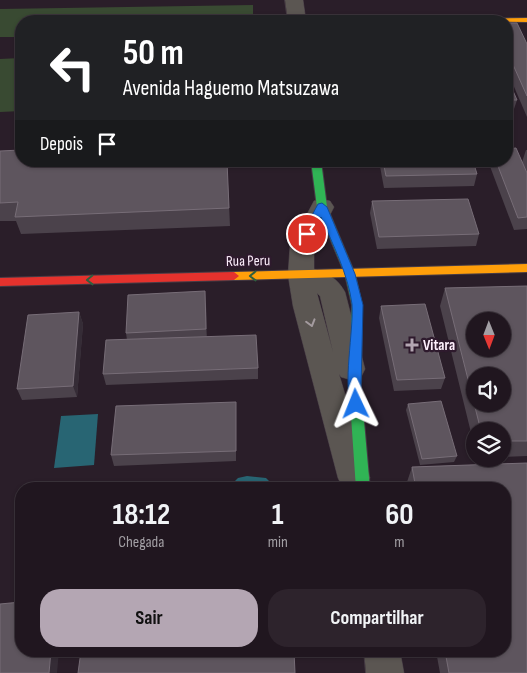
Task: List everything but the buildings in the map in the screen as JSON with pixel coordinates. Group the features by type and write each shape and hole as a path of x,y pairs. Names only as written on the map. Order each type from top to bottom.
{"street":[{"path":"294,0 296,15"},
{"path":"513,20 527,20"},
{"path":"317,167 322,207 350,274 358,311 355,388 362,482"},
{"path":"322,207 302,246 301,275 306,306 356,482"},
{"name":"Rua Peru","path":"0,282 527,268"},
{"path":"301,275 320,280 332,292 355,388"},
{"path":"383,657 385,673"}],"green space":[{"path":"253,5 253,15 15,15 15,37 0,37 0,9"},
{"path":"15,58 15,111 0,112 0,59"}],"water":[{"path":"98,414 94,465 54,468 61,416"},
{"path":"247,476 266,478 270,482 234,482 238,478"}],"traffic: fast":[{"path":"317,167 322,207 350,274 357,305 355,387 362,482"}],"traffic: slow":[{"path":"513,20 527,20"},
{"path":"234,276 527,268"}],"traffic: jam":[{"path":"0,282 234,276"}],"place":[{"name":"Vitara","path":"412,345"}],"route":[{"path":"307,234 322,207 350,274 357,305 356,404"}]}
